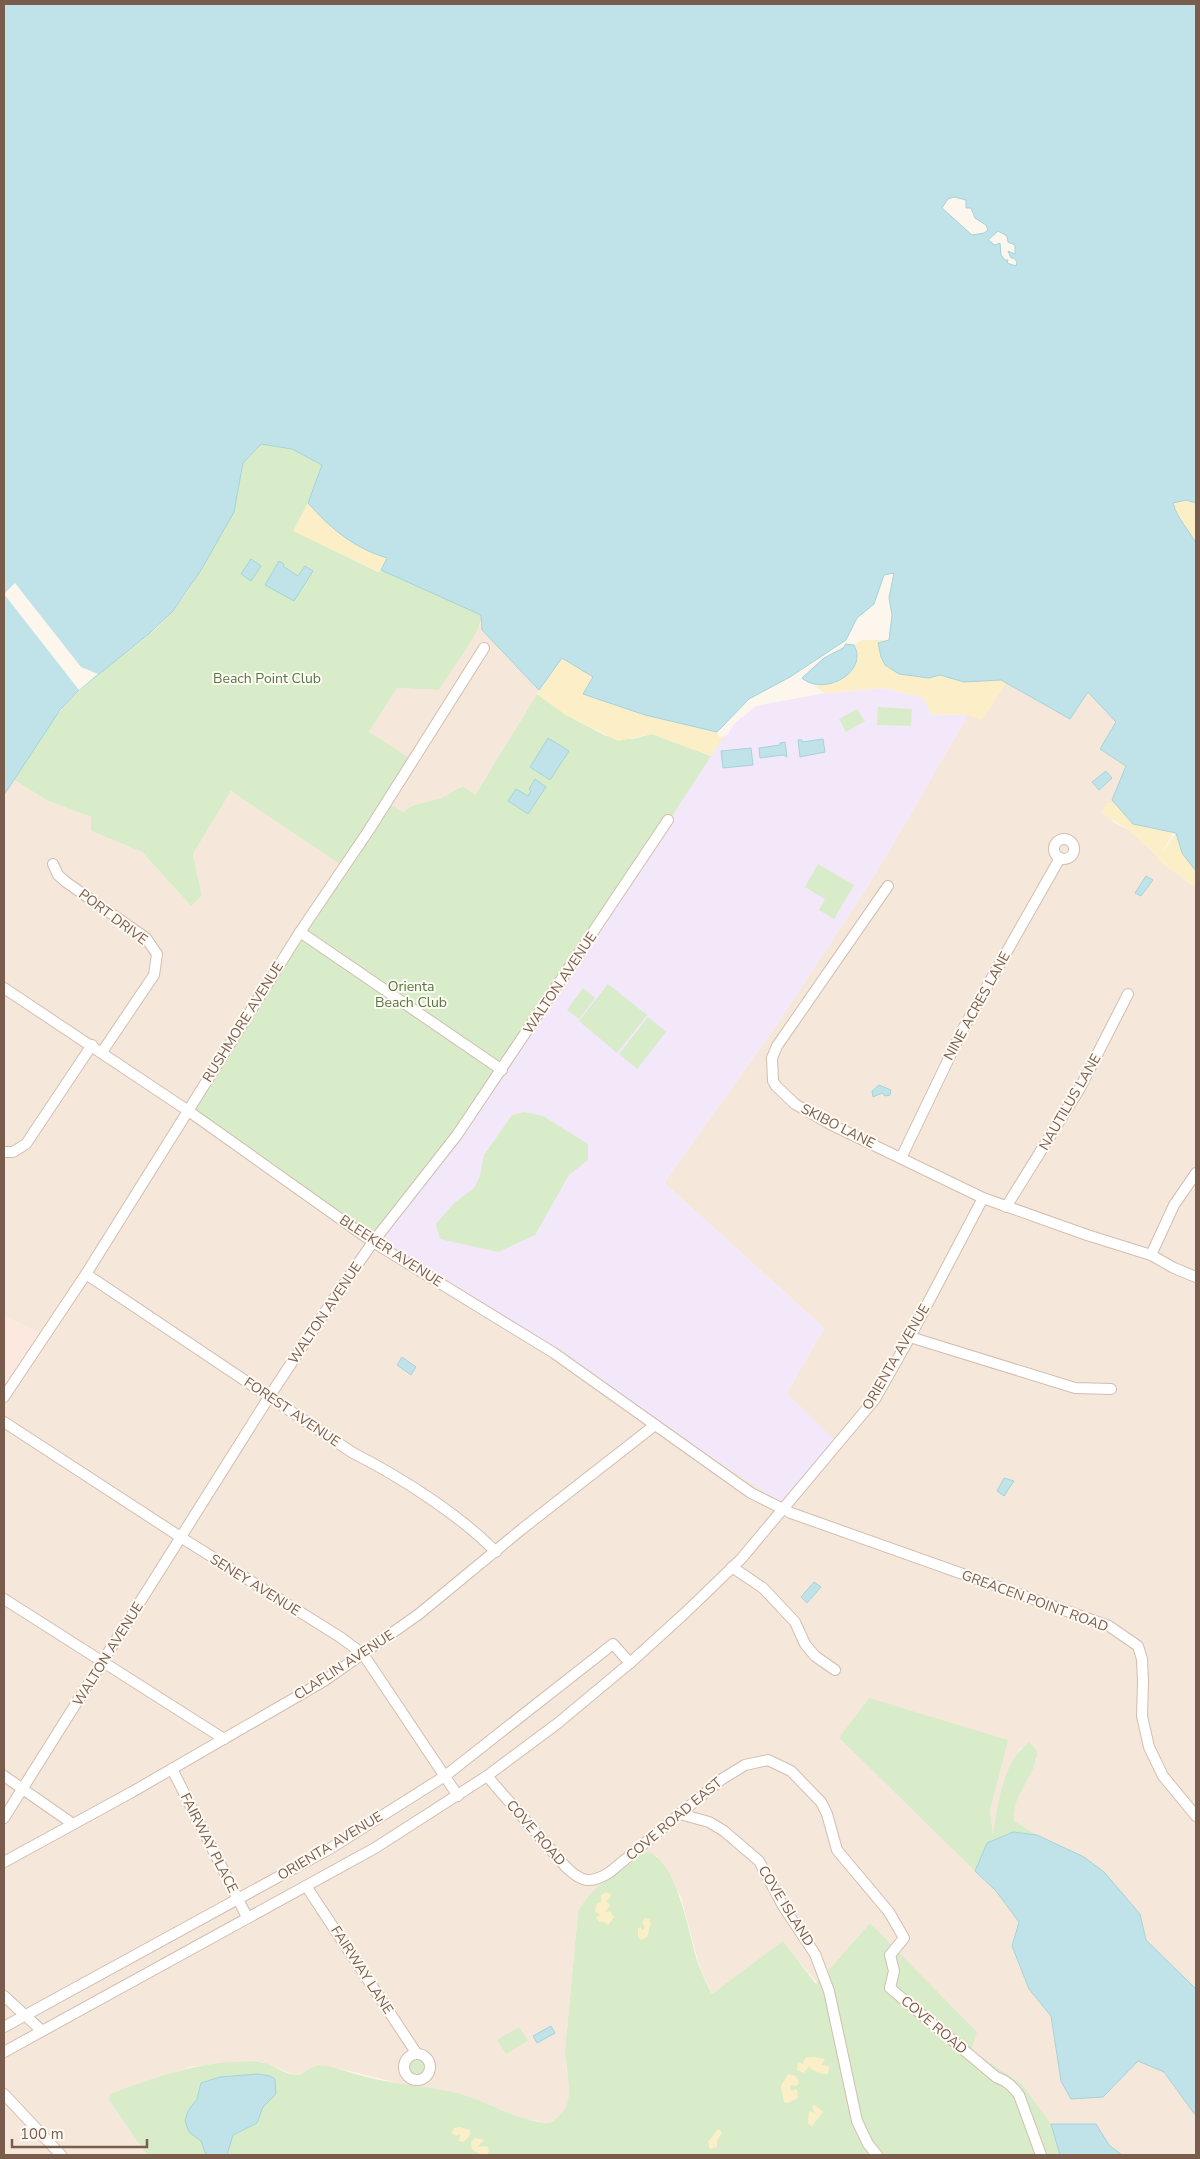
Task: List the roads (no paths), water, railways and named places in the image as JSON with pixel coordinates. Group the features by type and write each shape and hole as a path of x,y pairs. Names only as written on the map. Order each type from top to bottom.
{"street":[{"name":"RUSHMORE AVENUE","path":"4,1397 86,1274 300,932 374,822 484,648"},
{"name":"WALTON AVENUE","path":"4,1818 269,1397 373,1242 457,1135 502,1070 668,820"},
{"name":"NINE ACRES LANE","path":"901,1158 964,1027 1060,858"},
{"name":"PORT DRIVE","path":"54,864 58,875 66,882 146,938 157,954 154,975 102,1052"},
{"name":"SKIBO LANE","path":"888,886 777,1046 772,1058 773,1081 795,1104 830,1124 983,1198"},
{"path":"300,932 502,1070"},
{"name":"BLEEKER AVENUE","path":"4,988 187,1110 373,1242 554,1353 751,1493 781,1509"},
{"name":"NAUTILUS LANE","path":"1006,1207 1080,1088 1128,994"},
{"path":"4,1152 13,1152 26,1144 92,1045"},
{"path":"1151,1255 1174,1205 1196,1173"},
{"path":"983,1198 1151,1255 1174,1268 1196,1277"},
{"name":"ORIENTA AVENUE","path":"4,2052 375,1848 458,1796 486,1776 558,1722 630,1663 732,1567 833,1452 875,1399 910,1338 983,1198"},
{"name":"FOREST AVENUE","path":"86,1274 353,1453 384,1468 479,1534 496,1552"},
{"path":"910,1338 1075,1388 1111,1389"},
{"name":"SENEY AVENUE","path":"4,1422 182,1538 340,1637 363,1654 458,1796"},
{"name":"CLAFLIN AVENUE","path":"4,1862 172,1769 324,1681 419,1614 655,1425"},
{"name":"GREACEN POINT ROAD","path":"781,1509 1109,1626 1131,1640 1138,1646 1142,1659 1142,1716 1149,1747 1163,1776 1196,1816"},
{"path":"732,1567 763,1588 795,1622 805,1644 815,1656 835,1670"},
{"path":"4,1598 224,1739"},
{"name":"ORIENTA AVENUE","path":"4,2026 25,2013 134,1957 331,1848 445,1776 613,1644 630,1663"},
{"name":"COVE ROAD","path":"758,1761 768,1760 791,1771 821,1802 827,1814 837,1850 889,1912 904,1938 890,1955 894,1971 890,1988 996,2078 1005,2080 1013,2086 1019,2095 1041,2155"},
{"name":"COVE ROAD EAST","path":"592,1880 610,1872 722,1779 745,1764 758,1761"},
{"name":"FAIRWAY PLACE","path":"172,1769 247,1917"},
{"path":"4,1776 73,1824"},
{"name":"COVE ROAD","path":"486,1776 571,1872 583,1880 592,1880"},
{"name":"COVE ISLAND","path":"680,1814 709,1822 724,1831 759,1862 783,1906 815,1954 822,1967 824,1982 828,1991 856,2121 868,2144 877,2155"},
{"name":"FAIRWAY LANE","path":"306,1886 417,2054"},
{"path":"134,1957 144,1974"},
{"path":"4,1996 25,2013 41,2030"},
{"path":"4,2094 57,2153"}],"water":[{"path":"4,4 1196,4 1196,503 1186,500 1173,503 1180,519 1196,543 1196,871 1182,853 1176,833 1133,824 1112,800 1126,766 1100,749 1116,722 1088,692 1070,719 1001,680 964,682 940,675 929,678 899,674 885,665 878,643 889,640 892,615 889,598 894,573 884,575 874,604 857,618 846,640 790,677 749,699 717,732 645,715 583,694 593,677 562,658 539,690 482,630 481,615 381,570 387,558 354,543 334,529 308,503 322,465 292,449 261,444 243,463 234,512 201,570 173,611 149,634 79,690 60,710 4,795","holes":["954,197 966,200 966,208 971,208 975,218 986,225 988,230 984,233 972,235 942,208 948,199","998,231 1007,236 1008,242 1015,245 1015,254 1008,251 1011,258 1014,258 1017,262 1016,266 1007,263 1008,260 1005,260 1001,255 1000,243 995,245 988,240"]},
{"path":"251,559 261,566 251,581 241,574"},
{"path":"279,561 298,576 305,566 313,571 294,601 265,585"},
{"path":"846,644 854,645 857,655 855,664 850,672 842,679 822,685 811,683 802,678 824,658 843,648"},
{"path":"548,738 569,751 550,780 530,767"},
{"path":"823,739 825,752 800,757 798,740 802,740 802,742"},
{"path":"785,742 787,757 783,755 760,758 759,748 780,745 780,743"},
{"path":"751,748 753,765 723,768 721,751"},
{"path":"1106,771 1112,778 1099,790 1092,782"},
{"path":"535,779 546,787 528,814 508,801 516,789 528,796 531,791 529,789"},
{"path":"1146,876 1153,880 1141,896 1135,893"},
{"path":"879,1085 891,1090 890,1095 885,1096 882,1093 873,1097 872,1091"},
{"path":"402,1357 416,1367 411,1375 397,1365"},
{"path":"1004,1478 1014,1481 1004,1496 997,1491"},
{"path":"814,1582 821,1587 807,1603 801,1597"},
{"path":"1013,1832 1037,1835 1084,1857 1104,1872 1140,1914 1146,1940 1196,1989 1196,2116 1164,2072 1138,2061 1103,2097 1071,2099 1061,2081 1051,2016 1029,1989 1012,1946 1019,1922 996,1891 975,1871 987,1843"},
{"path":"551,2026 555,2033 537,2043 533,2036"},
{"path":"258,2074 275,2079 276,2094 263,2107 257,2123 233,2135 227,2155 206,2155 201,2141 189,2132 185,2121 188,2111 197,2099 201,2083 220,2077"},
{"path":"1051,2124 1096,2124 1109,2145 1122,2155 1060,2155"}],"park label":[{"name":"Beach Point Club","path":"267,678"},
{"name":"Orienta Beach Club","path":"411,994"}]}
